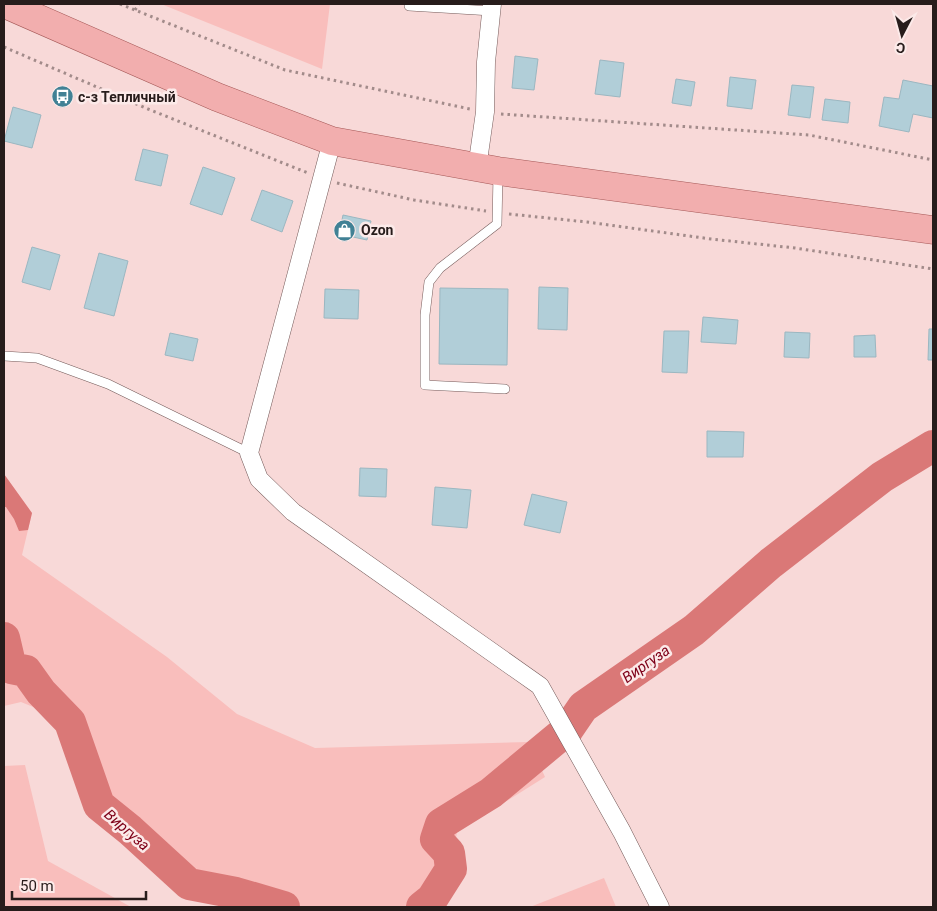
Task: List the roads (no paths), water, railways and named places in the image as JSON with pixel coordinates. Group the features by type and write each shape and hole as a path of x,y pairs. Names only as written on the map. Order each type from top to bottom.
{"main road":[{"path":"5,4 192,87 332,141 488,169 933,230"}],"street":[{"path":"488,169 485,112 486,62 492,7"},
{"path":"332,141 249,453 259,479 293,512 540,686 622,832 660,907"}],"lane":[{"path":"409,6 492,7"},
{"path":"488,169 497,224 440,268 429,282 425,315 426,385 505,390"},
{"path":"4,356 37,358 108,384 249,453"}],"waterway":[{"name":"Виргуза","path":"422,907 432,899 451,869 449,853 436,839 441,824 491,793 568,729 583,707 694,630 771,563 882,477 933,446"},
{"name":"Виргуза","path":"4,638 11,668 26,671 41,692 70,722 99,805 130,830 189,884 236,893 284,907"}],"place":[{"name":"с-з Тепличный","path":"62,97"},
{"name":"Ozon","path":"345,230"}]}
